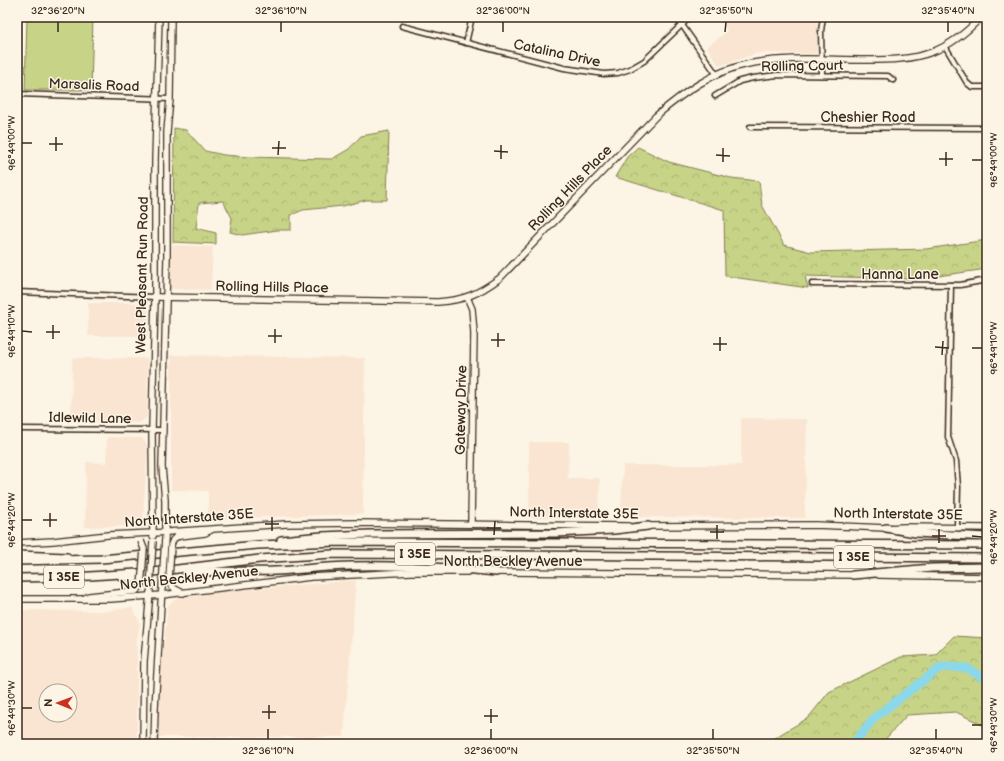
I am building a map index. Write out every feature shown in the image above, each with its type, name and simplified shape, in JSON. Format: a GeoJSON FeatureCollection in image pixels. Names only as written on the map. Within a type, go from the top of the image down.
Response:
{"type":"FeatureCollection","features":[{"type":"Feature","properties":{"kind":"highway"},"geometry":{"type":"LineString","coordinates":[[258,545],[285,540],[370,534],[556,533],[614,530],[648,526]]}},
{"type":"Feature","properties":{"kind":"highway"},"geometry":{"type":"LineString","coordinates":[[886,528],[908,533],[987,537]]}},
{"type":"Feature","properties":{"kind":"highway","name":"I 35E"},"geometry":{"type":"LineString","coordinates":[[17,561],[89,560],[258,545],[389,541],[682,545],[987,545]]}},
{"type":"Feature","properties":{"kind":"highway","name":"I 35E"},"geometry":{"type":"LineString","coordinates":[[17,578],[74,577],[161,571],[260,559],[332,554],[987,558]]}},
{"type":"Feature","properties":{"kind":"highway"},"geometry":{"type":"LineString","coordinates":[[17,555],[50,555],[89,560]]}},
{"type":"Feature","properties":{"kind":"highway"},"geometry":{"type":"LineString","coordinates":[[111,574],[131,578],[199,572],[273,571],[349,566],[496,572]]}},
{"type":"Feature","properties":{"kind":"highway"},"geometry":{"type":"LineString","coordinates":[[853,575],[925,569],[987,567]]}},
{"type":"Feature","properties":{"kind":"main road","name":"West Pleasant Run Road"},"geometry":{"type":"LineString","coordinates":[[143,744],[144,661],[153,541],[152,430],[155,297],[154,160],[157,98],[158,17]]}},
{"type":"Feature","properties":{"kind":"main road","name":"West Pleasant Run Road"},"geometry":{"type":"LineString","coordinates":[[154,744],[154,718],[165,536],[162,430],[168,206],[167,132],[170,99],[171,17]]}},
{"type":"Feature","properties":{"kind":"main road","name":"Rolling Hills Place"},"geometry":{"type":"LineString","coordinates":[[155,297],[438,302],[467,298],[500,278],[605,168],[666,108],[691,89],[729,69],[755,63],[792,60],[904,59],[922,55],[945,46],[970,29],[981,17]]}},
{"type":"Feature","properties":{"kind":"main road","name":"Gateway Drive"},"geometry":{"type":"LineString","coordinates":[[467,298],[472,309],[474,333],[471,524]]}},
{"type":"Feature","properties":{"kind":"main road","name":"North Interstate 35E"},"geometry":{"type":"LineString","coordinates":[[17,543],[153,533],[165,536],[215,528],[286,524],[648,526],[816,525],[886,528],[987,528]]}},
{"type":"Feature","properties":{"kind":"main road"},"geometry":{"type":"LineString","coordinates":[[183,593],[175,589],[170,584],[169,580],[171,545],[173,540],[176,537],[205,533],[215,528]]}},
{"type":"Feature","properties":{"kind":"main road"},"geometry":{"type":"LineString","coordinates":[[81,600],[90,596],[136,591],[141,586],[144,549],[141,541],[130,536],[116,535]]}},
{"type":"Feature","properties":{"kind":"main road","name":"North Beckley Avenue"},"geometry":{"type":"LineString","coordinates":[[17,599],[81,600],[150,596],[311,577],[411,572],[987,577]]}},
{"type":"Feature","properties":{"kind":"main road"},"geometry":{"type":"LineString","coordinates":[[144,718],[154,718]]}},
{"type":"Feature","properties":{"kind":"street"},"geometry":{"type":"LineString","coordinates":[[466,43],[472,17]]}},
{"type":"Feature","properties":{"kind":"street"},"geometry":{"type":"LineString","coordinates":[[678,17],[717,75]]}},
{"type":"Feature","properties":{"kind":"street","name":"Catalina Drive"},"geometry":{"type":"LineString","coordinates":[[402,26],[564,68],[592,73],[618,73],[630,69],[644,61],[690,17]]}},
{"type":"Feature","properties":{"kind":"street"},"geometry":{"type":"LineString","coordinates":[[822,75],[821,31],[823,17]]}},
{"type":"Feature","properties":{"kind":"street"},"geometry":{"type":"LineString","coordinates":[[945,46],[967,83],[972,86],[987,87]]}},
{"type":"Feature","properties":{"kind":"street","name":"Rolling Court"},"geometry":{"type":"LineString","coordinates":[[715,96],[740,81],[777,75],[888,76],[893,80]]}},
{"type":"Feature","properties":{"kind":"street","name":"Marsalis Road"},"geometry":{"type":"LineString","coordinates":[[17,94],[170,99]]}},
{"type":"Feature","properties":{"kind":"street","name":"Cheshier Road"},"geometry":{"type":"LineString","coordinates":[[750,127],[987,128]]}},
{"type":"Feature","properties":{"kind":"street","name":"Hanna Lane"},"geometry":{"type":"LineString","coordinates":[[812,284],[960,285],[987,280]]}},
{"type":"Feature","properties":{"kind":"street"},"geometry":{"type":"LineString","coordinates":[[952,285],[948,437],[956,461],[958,487],[957,527]]}},
{"type":"Feature","properties":{"kind":"street"},"geometry":{"type":"LineString","coordinates":[[17,292],[155,297]]}},
{"type":"Feature","properties":{"kind":"street","name":"Idlewild Lane"},"geometry":{"type":"LineString","coordinates":[[17,428],[162,430]]}},
{"type":"Feature","properties":{"kind":"shaded area"},"geometry":{"type":"Polygon","coordinates":[[[718,17],[818,17],[817,54],[758,53],[719,66],[707,47],[727,31],[718,17]]]}},
{"type":"Feature","properties":{"kind":"shaded area"},"geometry":{"type":"Polygon","coordinates":[[[172,245],[213,247],[211,290],[170,289],[172,245]]]}},
{"type":"Feature","properties":{"kind":"shaded area"},"geometry":{"type":"Polygon","coordinates":[[[88,303],[142,303],[148,310],[148,336],[88,336],[88,303]]]}},
{"type":"Feature","properties":{"kind":"shaded area"},"geometry":{"type":"Polygon","coordinates":[[[171,355],[365,358],[363,514],[208,519],[208,491],[171,490],[171,355]]]}},
{"type":"Feature","properties":{"kind":"shaded area"},"geometry":{"type":"Polygon","coordinates":[[[72,358],[148,358],[147,417],[140,423],[71,421],[72,358]]]}},
{"type":"Feature","properties":{"kind":"shaded area"},"geometry":{"type":"Polygon","coordinates":[[[741,418],[807,419],[805,518],[626,517],[626,509],[621,509],[623,465],[741,465],[741,418]]]}},
{"type":"Feature","properties":{"kind":"shaded area"},"geometry":{"type":"Polygon","coordinates":[[[107,437],[142,438],[148,445],[143,519],[135,526],[85,527],[86,462],[106,463],[107,437]]]}},
{"type":"Feature","properties":{"kind":"shaded area"},"geometry":{"type":"Polygon","coordinates":[[[529,442],[569,442],[568,478],[600,478],[599,517],[529,518],[529,442]]]}},
{"type":"Feature","properties":{"kind":"shaded area"},"geometry":{"type":"Polygon","coordinates":[[[356,580],[344,737],[159,737],[159,685],[168,605],[176,599],[219,592],[356,580]]]}},
{"type":"Feature","properties":{"kind":"shaded area"},"geometry":{"type":"Polygon","coordinates":[[[132,607],[140,623],[137,640],[137,744],[17,744],[17,610],[106,611],[132,607]]]}},
{"type":"Feature","properties":{"kind":"green space"},"geometry":{"type":"Polygon","coordinates":[[[27,17],[93,17],[91,90],[25,90],[27,17]]]}},
{"type":"Feature","properties":{"kind":"green space"},"geometry":{"type":"Polygon","coordinates":[[[174,128],[186,130],[205,151],[224,155],[332,159],[349,149],[361,136],[389,131],[387,200],[366,200],[343,206],[303,210],[291,215],[291,230],[278,230],[242,235],[230,232],[232,218],[223,201],[199,203],[196,228],[216,233],[216,244],[173,242],[174,128]]]}},
{"type":"Feature","properties":{"kind":"green space"},"geometry":{"type":"Polygon","coordinates":[[[638,147],[669,162],[731,178],[759,181],[762,205],[784,245],[811,252],[926,249],[987,240],[987,269],[917,279],[805,276],[808,288],[725,276],[724,210],[615,177],[627,157],[638,147]]]}},
{"type":"Feature","properties":{"kind":"green space"},"geometry":{"type":"Polygon","coordinates":[[[954,636],[987,638],[987,727],[956,712],[907,715],[881,744],[764,744],[808,718],[829,692],[901,657],[935,655],[954,636]]]}},
{"type":"Feature","properties":{"kind":"waterway"},"geometry":{"type":"LineString","coordinates":[[853,744],[874,718],[941,667],[967,668],[987,680]]}}]}
